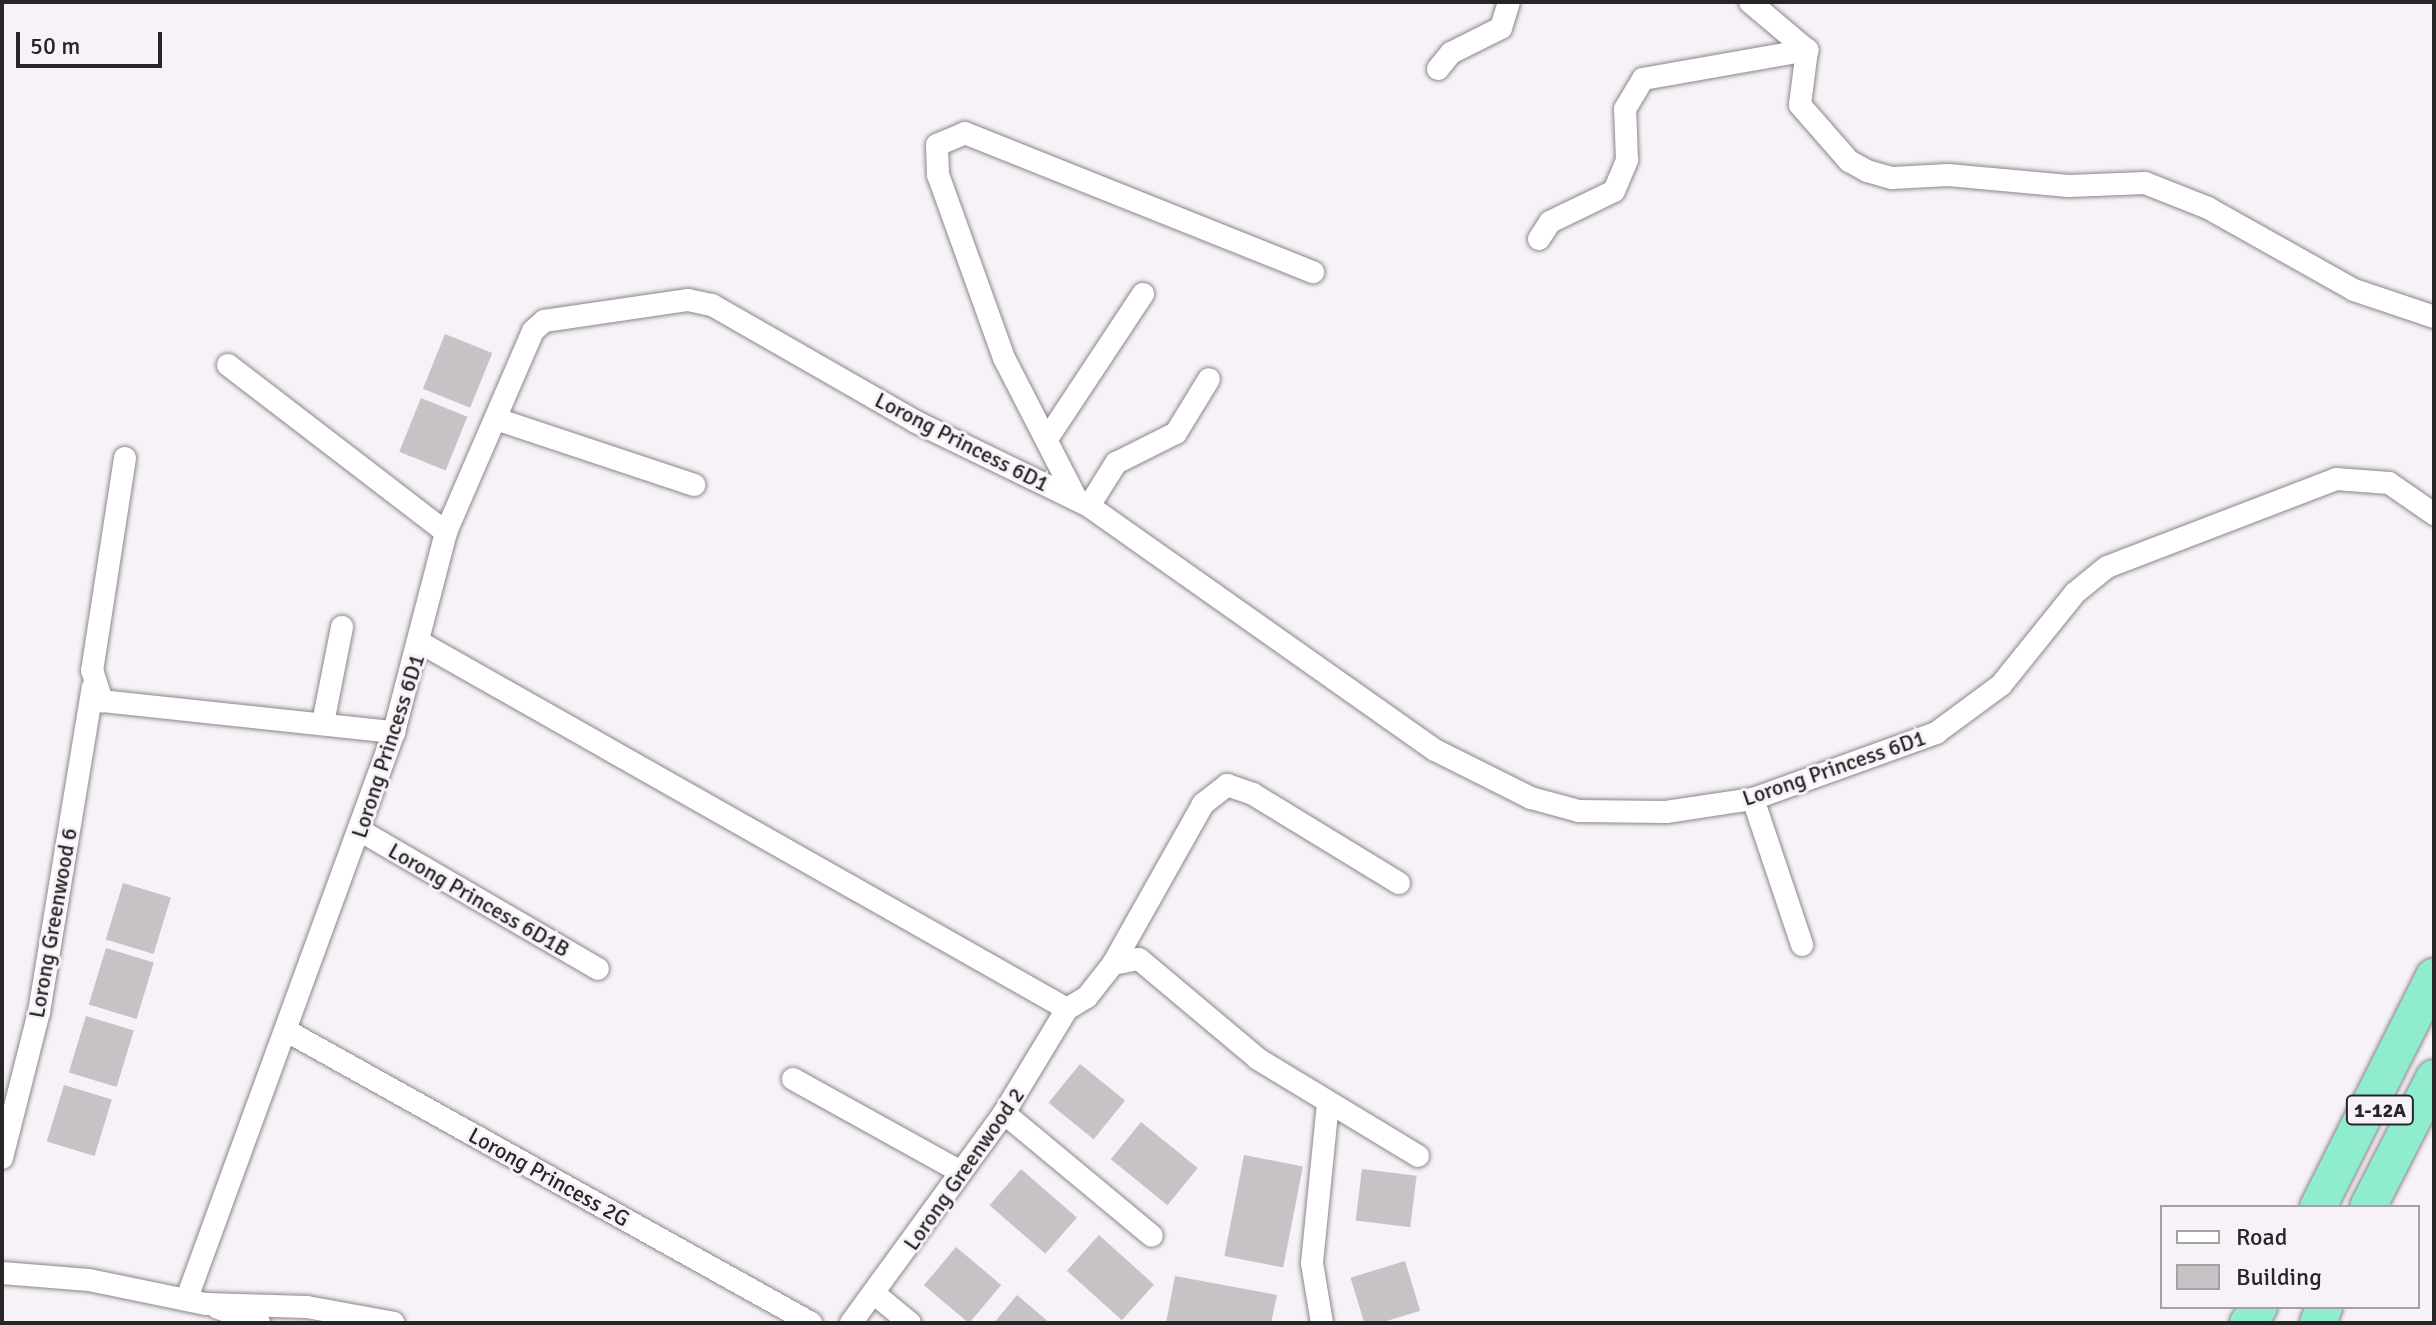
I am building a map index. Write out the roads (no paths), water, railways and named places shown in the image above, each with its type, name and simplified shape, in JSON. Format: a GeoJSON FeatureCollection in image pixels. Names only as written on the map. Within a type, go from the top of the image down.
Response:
{"type":"FeatureCollection","features":[{"type":"Feature","properties":{"kind":"highway"},"geometry":{"type":"LineString","coordinates":[[2322,1205],[2434,976]]}},
{"type":"Feature","properties":{"kind":"highway","name":"1-12A"},"geometry":{"type":"LineString","coordinates":[[2322,1205],[2434,1010]]}},
{"type":"Feature","properties":{"kind":"highway"},"geometry":{"type":"LineString","coordinates":[[2369,1205],[2434,1078]]}},
{"type":"Feature","properties":{"kind":"street"},"geometry":{"type":"LineString","coordinates":[[1438,69],[1451,53],[1501,28],[1509,2]]}},
{"type":"Feature","properties":{"kind":"street"},"geometry":{"type":"LineString","coordinates":[[1750,2],[1807,50]]}},
{"type":"Feature","properties":{"kind":"street"},"geometry":{"type":"LineString","coordinates":[[1539,239],[1550,222],[1614,191],[1627,160],[1629,94],[1643,79],[1807,50]]}},
{"type":"Feature","properties":{"kind":"street"},"geometry":{"type":"LineString","coordinates":[[1807,50],[1800,105],[1849,161],[1867,171],[1892,178],[1948,175],[2069,186],[2145,183],[2208,208],[2354,290],[2434,317]]}},
{"type":"Feature","properties":{"kind":"street"},"geometry":{"type":"LineString","coordinates":[[1209,379],[1176,433],[1116,463],[1083,503],[1004,358],[938,175],[937,145],[949,135],[965,133],[1313,272]]}},
{"type":"Feature","properties":{"kind":"street"},"geometry":{"type":"LineString","coordinates":[[1047,439],[1143,294]]}},
{"type":"Feature","properties":{"kind":"street","name":"Lorong Princess 6D1"},"geometry":{"type":"LineString","coordinates":[[196,1301],[287,1031],[394,732],[421,643],[446,532],[533,331],[544,321],[688,300],[712,305],[916,422],[1083,503],[1386,719],[1531,798],[1621,814],[1753,799],[1962,719],[2001,685],[2075,593],[2107,567],[2336,479],[2389,483],[2434,514]]}},
{"type":"Feature","properties":{"kind":"street"},"geometry":{"type":"LineString","coordinates":[[228,365],[446,532]]}},
{"type":"Feature","properties":{"kind":"street"},"geometry":{"type":"LineString","coordinates":[[496,419],[694,485]]}},
{"type":"Feature","properties":{"kind":"street","name":"Lorong Greenwood 6"},"geometry":{"type":"LineString","coordinates":[[2,1158],[39,1012],[93,687],[125,458]]}},
{"type":"Feature","properties":{"kind":"street"},"geometry":{"type":"LineString","coordinates":[[323,723],[342,627]]}},
{"type":"Feature","properties":{"kind":"street"},"geometry":{"type":"LineString","coordinates":[[421,643],[1067,1009]]}},
{"type":"Feature","properties":{"kind":"street"},"geometry":{"type":"LineString","coordinates":[[93,687],[102,701],[117,707],[323,723],[394,732]]}},
{"type":"Feature","properties":{"kind":"street","name":"Lorong Greenwood 2"},"geometry":{"type":"LineString","coordinates":[[851,1323],[876,1295],[1004,1113],[1067,1009],[1087,997],[1113,964],[1203,804],[1227,785],[1253,794],[1399,883]]}},
{"type":"Feature","properties":{"kind":"street"},"geometry":{"type":"LineString","coordinates":[[1753,799],[1802,945]]}},
{"type":"Feature","properties":{"kind":"street","name":"Lorong Princess 6D1B"},"geometry":{"type":"LineString","coordinates":[[361,831],[598,969]]}},
{"type":"Feature","properties":{"kind":"street"},"geometry":{"type":"LineString","coordinates":[[1113,964],[1139,959],[1157,970],[1258,1059],[1418,1156]]}},
{"type":"Feature","properties":{"kind":"street","name":"Lorong Princess 2G"},"geometry":{"type":"LineString","coordinates":[[287,1031],[811,1323]]}},
{"type":"Feature","properties":{"kind":"street"},"geometry":{"type":"LineString","coordinates":[[793,1079],[961,1172]]}},
{"type":"Feature","properties":{"kind":"street"},"geometry":{"type":"LineString","coordinates":[[1322,1323],[1312,1263],[1328,1104]]}},
{"type":"Feature","properties":{"kind":"street"},"geometry":{"type":"LineString","coordinates":[[1004,1113],[1152,1236]]}},
{"type":"Feature","properties":{"kind":"street"},"geometry":{"type":"LineString","coordinates":[[2,1273],[196,1301],[252,1302],[386,1322]]}},
{"type":"Feature","properties":{"kind":"street"},"geometry":{"type":"LineString","coordinates":[[876,1295],[910,1323]]}},
{"type":"Feature","properties":{"kind":"street"},"geometry":{"type":"LineString","coordinates":[[196,1301],[259,1323]]}}]}
